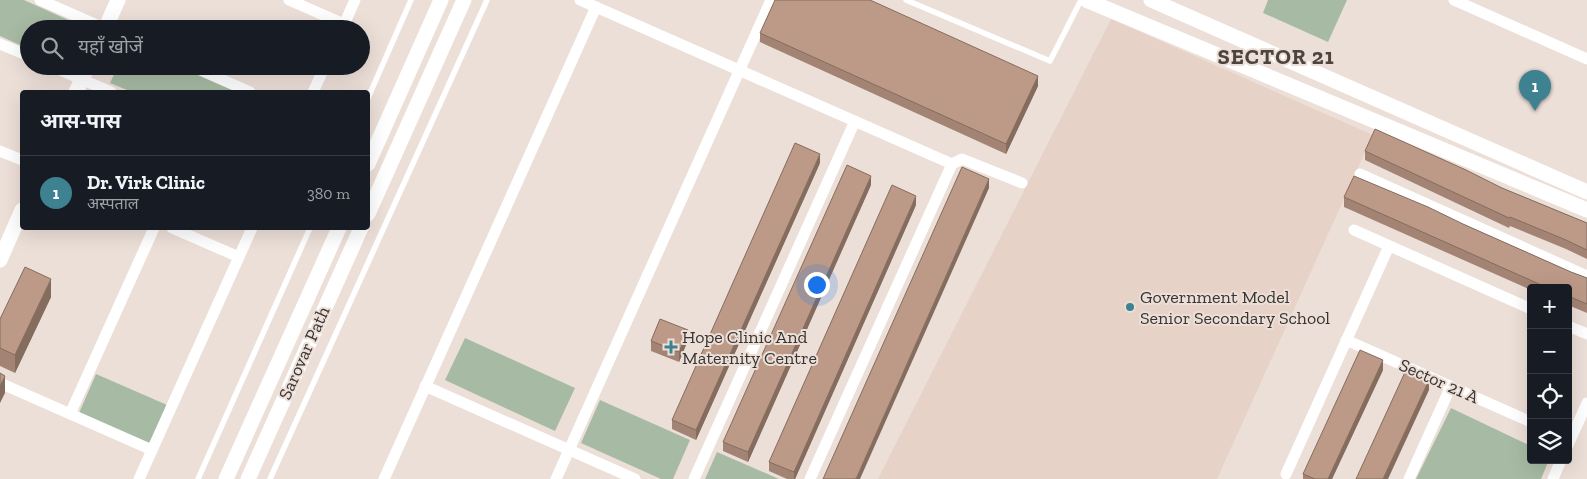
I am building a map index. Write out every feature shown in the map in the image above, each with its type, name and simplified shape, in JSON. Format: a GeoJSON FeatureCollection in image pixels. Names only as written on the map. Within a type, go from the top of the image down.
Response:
{"type":"FeatureCollection","features":[{"type":"Feature","properties":{"kind":"street"},"geometry":{"type":"LineString","coordinates":[[40,0],[85,20]]}},
{"type":"Feature","properties":{"kind":"street"},"geometry":{"type":"LineString","coordinates":[[109,20],[118,0]]}},
{"type":"Feature","properties":{"kind":"street"},"geometry":{"type":"LineString","coordinates":[[288,0],[329,20]]}},
{"type":"Feature","properties":{"kind":"street"},"geometry":{"type":"LineString","coordinates":[[346,20],[355,0]]}},
{"type":"Feature","properties":{"kind":"street"},"geometry":{"type":"LineString","coordinates":[[370,160],[441,0]]}},
{"type":"Feature","properties":{"kind":"street"},"geometry":{"type":"LineString","coordinates":[[370,210],[464,0]]}},
{"type":"Feature","properties":{"kind":"street"},"geometry":{"type":"LineString","coordinates":[[580,0],[952,164]]}},
{"type":"Feature","properties":{"kind":"street"},"geometry":{"type":"LineString","coordinates":[[556,479],[771,0]]}},
{"type":"Feature","properties":{"kind":"street"},"geometry":{"type":"LineString","coordinates":[[1086,0],[1587,210]]}},
{"type":"Feature","properties":{"kind":"street"},"geometry":{"type":"LineString","coordinates":[[1151,0],[1587,192]]}},
{"type":"Feature","properties":{"kind":"street"},"geometry":{"type":"LineString","coordinates":[[1454,0],[1587,58]]}},
{"type":"Feature","properties":{"kind":"street"},"geometry":{"type":"LineString","coordinates":[[384,479],[596,7]]}},
{"type":"Feature","properties":{"kind":"street"},"geometry":{"type":"LineString","coordinates":[[0,44],[20,52]]}},
{"type":"Feature","properties":{"kind":"street"},"geometry":{"type":"LineString","coordinates":[[211,75],[245,90]]}},
{"type":"Feature","properties":{"kind":"street"},"geometry":{"type":"LineString","coordinates":[[314,90],[321,75]]}},
{"type":"Feature","properties":{"kind":"street"},"geometry":{"type":"LineString","coordinates":[[82,79],[107,90]]}},
{"type":"Feature","properties":{"kind":"street"},"geometry":{"type":"LineString","coordinates":[[694,479],[854,121]]}},
{"type":"Feature","properties":{"kind":"street"},"geometry":{"type":"LineString","coordinates":[[0,151],[20,159]]}},
{"type":"Feature","properties":{"kind":"street"},"geometry":{"type":"LineString","coordinates":[[810,479],[952,164],[962,159],[1022,183]]}},
{"type":"Feature","properties":{"kind":"street"},"geometry":{"type":"LineString","coordinates":[[1360,174],[1587,276]]}},
{"type":"Feature","properties":{"kind":"street"},"geometry":{"type":"LineString","coordinates":[[0,260],[20,215]]}},
{"type":"Feature","properties":{"kind":"street"},"geometry":{"type":"LineString","coordinates":[[70,414],[153,230]]}},
{"type":"Feature","properties":{"kind":"street"},"geometry":{"type":"LineString","coordinates":[[177,230],[239,257]]}},
{"type":"Feature","properties":{"kind":"street"},"geometry":{"type":"LineString","coordinates":[[139,479],[251,230]]}},
{"type":"Feature","properties":{"kind":"street","name":"Sarovar Path"},"geometry":{"type":"LineString","coordinates":[[226,479],[338,230]]}},
{"type":"Feature","properties":{"kind":"street","name":"Sarovar Path"},"geometry":{"type":"LineString","coordinates":[[248,479],[360,230]]}},
{"type":"Feature","properties":{"kind":"street"},"geometry":{"type":"LineString","coordinates":[[1354,230],[1527,307]]}},
{"type":"Feature","properties":{"kind":"street"},"geometry":{"type":"LineString","coordinates":[[1286,474],[1389,246]]}},
{"type":"Feature","properties":{"kind":"street"},"geometry":{"type":"LineString","coordinates":[[1572,328],[1587,334]]}},
{"type":"Feature","properties":{"kind":"street","name":"Sector 21 A"},"geometry":{"type":"LineString","coordinates":[[1346,340],[1527,420]]}},
{"type":"Feature","properties":{"kind":"street"},"geometry":{"type":"LineString","coordinates":[[0,382],[152,450]]}},
{"type":"Feature","properties":{"kind":"street"},"geometry":{"type":"LineString","coordinates":[[425,386],[635,479]]}},
{"type":"Feature","properties":{"kind":"street"},"geometry":{"type":"LineString","coordinates":[[1409,479],[1451,386]]}},
{"type":"Feature","properties":{"kind":"street"},"geometry":{"type":"LineString","coordinates":[[1572,435],[1587,403]]}},
{"type":"Feature","properties":{"kind":"street"},"geometry":{"type":"LineString","coordinates":[[1553,479],[1559,464]]}},
{"type":"Feature","properties":{"kind":"lane"},"geometry":{"type":"LineString","coordinates":[[370,93],[411,0]]}},
{"type":"Feature","properties":{"kind":"lane"},"geometry":{"type":"LineString","coordinates":[[270,479],[487,0]]}},
{"type":"Feature","properties":{"kind":"lane"},"geometry":{"type":"LineString","coordinates":[[906,0],[1050,61],[1081,0]]}},
{"type":"Feature","properties":{"kind":"lane"},"geometry":{"type":"LineString","coordinates":[[198,479],[309,230]]}},
{"type":"Feature","properties":{"kind":"shaded area","name":"Government Model Senior Secondary School"},"geometry":{"type":"Polygon","coordinates":[[[1111,19],[1373,135],[1217,479],[878,479],[1111,19]]]}},
{"type":"Feature","properties":{"kind":"green space"},"geometry":{"type":"Polygon","coordinates":[[[0,0],[24,0],[68,20],[20,20],[20,45],[0,36],[0,0]]]}},
{"type":"Feature","properties":{"kind":"green space"},"geometry":{"type":"Polygon","coordinates":[[[1268,0],[1347,0],[1328,42],[1263,13],[1268,0]]]}},
{"type":"Feature","properties":{"kind":"green space"},"geometry":{"type":"Polygon","coordinates":[[[114,75],[200,75],[234,90],[127,90],[110,83],[114,75]]]}},
{"type":"Feature","properties":{"kind":"green space"},"geometry":{"type":"Polygon","coordinates":[[[465,338],[575,388],[555,431],[445,380],[465,338]]]}},
{"type":"Feature","properties":{"kind":"green space"},"geometry":{"type":"Polygon","coordinates":[[[96,374],[174,408],[157,447],[79,413],[96,374]]]}},
{"type":"Feature","properties":{"kind":"green space"},"geometry":{"type":"Polygon","coordinates":[[[600,400],[690,440],[673,479],[661,479],[581,443],[600,400]]]}},
{"type":"Feature","properties":{"kind":"green space"},"geometry":{"type":"Polygon","coordinates":[[[1451,408],[1527,444],[1527,464],[1547,464],[1541,479],[1416,479],[1451,408]]]}},
{"type":"Feature","properties":{"kind":"green space"},"geometry":{"type":"Polygon","coordinates":[[[717,452],[779,479],[705,479],[717,452]]]}},
{"type":"Feature","properties":{"kind":"building"},"geometry":{"type":"Polygon","coordinates":[[[775,0],[870,0],[1038,76],[1006,144],[760,33],[775,0]]]}},
{"type":"Feature","properties":{"kind":"building"},"geometry":{"type":"Polygon","coordinates":[[[1375,129],[1502,188],[1587,223],[1587,250],[1509,218],[1365,151],[1375,129]]]}},
{"type":"Feature","properties":{"kind":"building"},"geometry":{"type":"Polygon","coordinates":[[[795,143],[820,154],[696,430],[672,420],[795,143]]]}},
{"type":"Feature","properties":{"kind":"building"},"geometry":{"type":"Polygon","coordinates":[[[847,165],[871,176],[748,452],[723,442],[847,165]]]}},
{"type":"Feature","properties":{"kind":"building"},"geometry":{"type":"Polygon","coordinates":[[[962,167],[989,179],[856,479],[823,479],[962,167]]]}},
{"type":"Feature","properties":{"kind":"building"},"geometry":{"type":"Polygon","coordinates":[[[1354,176],[1428,207],[1587,278],[1587,304],[1572,298],[1572,284],[1539,284],[1344,197],[1354,176]]]}},
{"type":"Feature","properties":{"kind":"building"},"geometry":{"type":"Polygon","coordinates":[[[892,185],[916,196],[794,472],[769,462],[892,185]]]}},
{"type":"Feature","properties":{"kind":"building"},"geometry":{"type":"Polygon","coordinates":[[[25,267],[51,279],[15,355],[0,348],[0,319],[25,267]]]}},
{"type":"Feature","properties":{"kind":"building"},"geometry":{"type":"Polygon","coordinates":[[[660,319],[688,330],[679,352],[651,341],[660,319]]]}},
{"type":"Feature","properties":{"kind":"building"},"geometry":{"type":"Polygon","coordinates":[[[1360,350],[1383,360],[1328,479],[1315,479],[1303,474],[1360,350]]]}},
{"type":"Feature","properties":{"kind":"building"},"geometry":{"type":"Polygon","coordinates":[[[1406,370],[1429,380],[1383,479],[1356,479],[1406,370]]]}},
{"type":"Feature","properties":{"kind":"building"},"geometry":{"type":"Polygon","coordinates":[[[0,373],[5,376],[0,386],[0,373]]]}},
{"type":"Feature","properties":{"kind":"place","name":"Dr. Virk Clinic"},"geometry":{"type":"Point","coordinates":[1535,111]}},
{"type":"Feature","properties":{"kind":"place","name":"Government Model Senior Secondary School"},"geometry":{"type":"Point","coordinates":[1130,307]}},
{"type":"Feature","properties":{"kind":"place","name":"Hope Clinic And Maternity Centre"},"geometry":{"type":"Point","coordinates":[671,347]}},
{"type":"Feature","properties":{"kind":"district","name":"SECTOR 21"},"geometry":{"type":"Point","coordinates":[1276,56]}}]}
